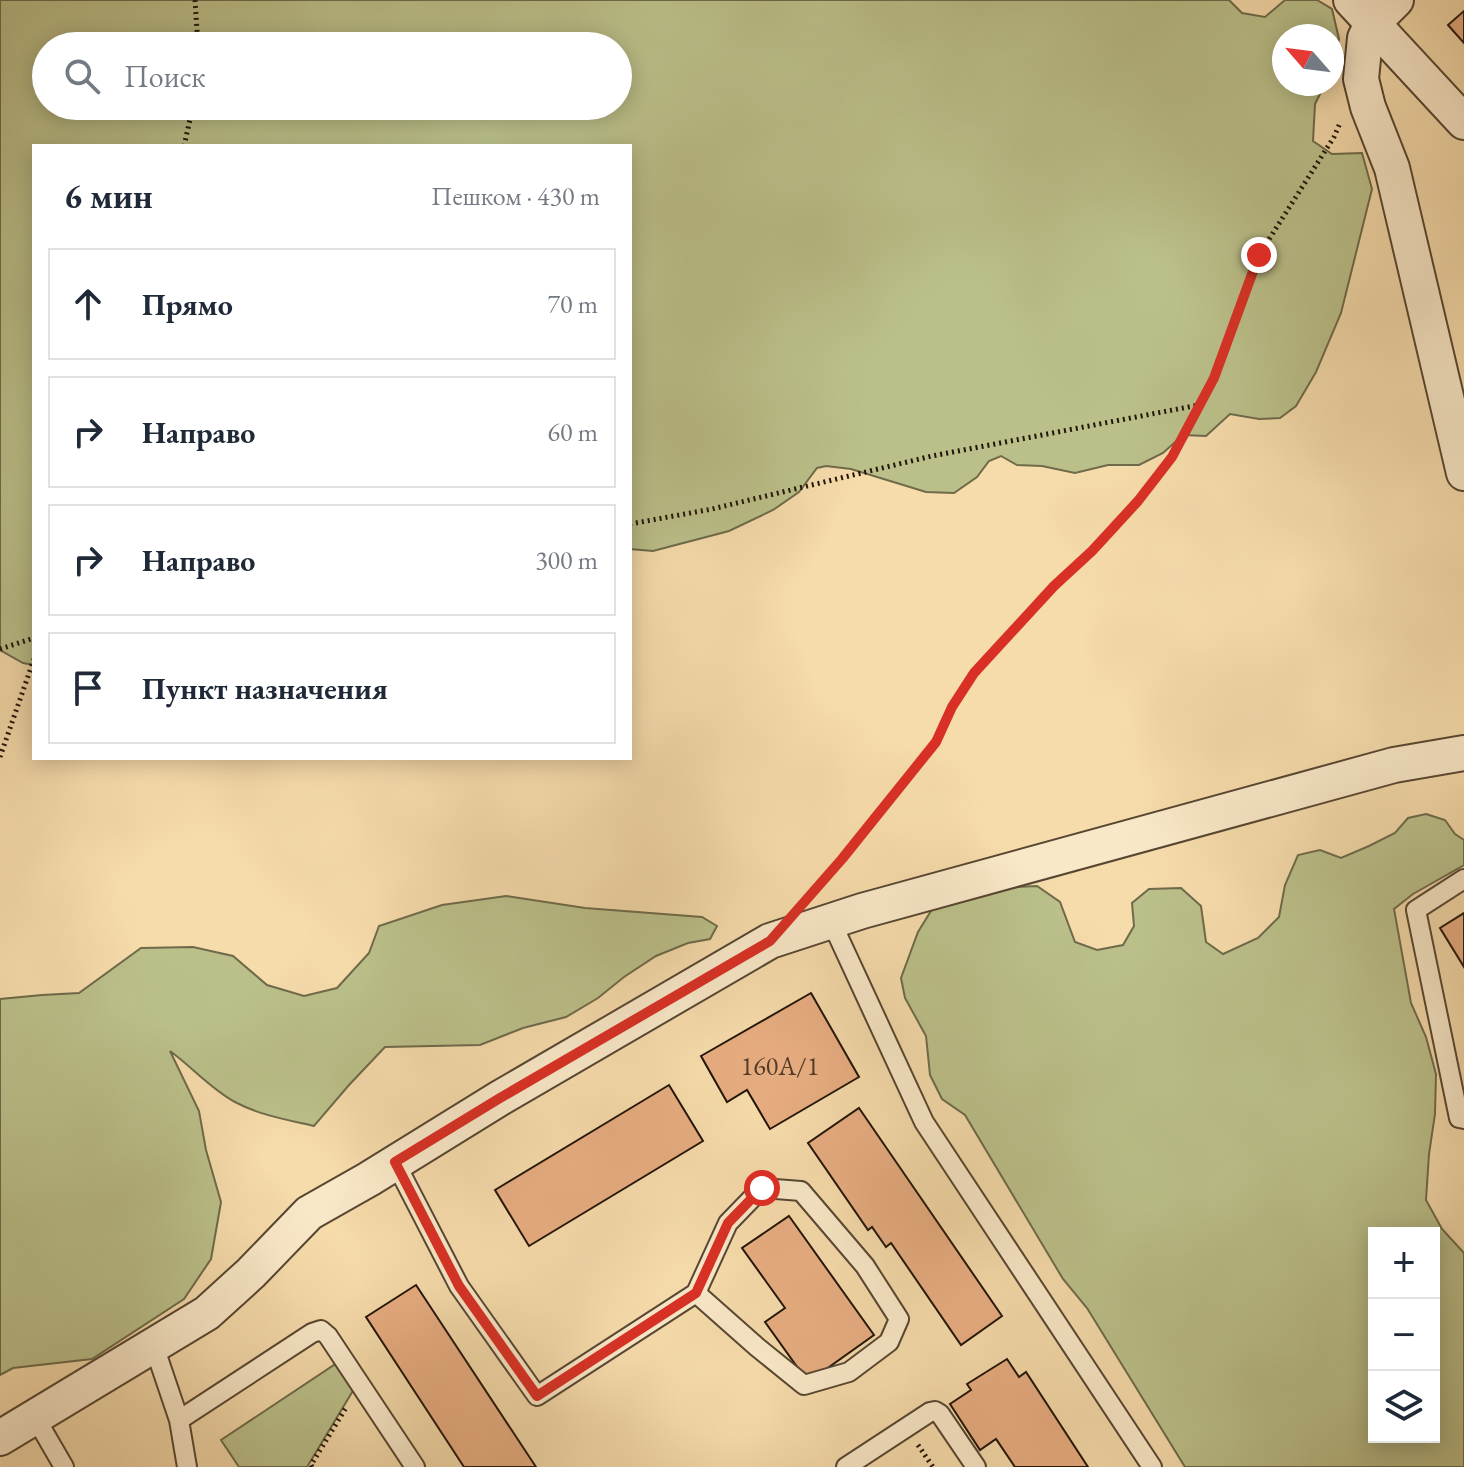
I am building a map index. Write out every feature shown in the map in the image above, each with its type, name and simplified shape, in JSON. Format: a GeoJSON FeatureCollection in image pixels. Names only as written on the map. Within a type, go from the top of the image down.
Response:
{"type":"FeatureCollection","features":[{"type":"Feature","properties":{"kind":"street"},"geometry":{"type":"LineString","coordinates":[[1362,12],[1396,0]]}},
{"type":"Feature","properties":{"kind":"street"},"geometry":{"type":"LineString","coordinates":[[1362,12],[1365,38],[1361,79],[1368,107],[1392,168],[1464,473]]}},
{"type":"Feature","properties":{"kind":"street"},"geometry":{"type":"LineString","coordinates":[[1362,12],[1464,122]]}},
{"type":"Feature","properties":{"kind":"street"},"geometry":{"type":"LineString","coordinates":[[0,1438],[207,1313],[309,1213],[770,941],[831,921],[1394,765],[1464,753]]}},
{"type":"Feature","properties":{"kind":"lane"},"geometry":{"type":"LineString","coordinates":[[1464,879],[1416,910],[1459,1118],[1464,1119]]}},
{"type":"Feature","properties":{"kind":"lane"},"geometry":{"type":"LineString","coordinates":[[831,921],[924,1122],[1152,1467]]}},
{"type":"Feature","properties":{"kind":"lane"},"geometry":{"type":"LineString","coordinates":[[395,1162],[459,1286],[537,1396],[696,1293],[728,1223],[762,1188],[801,1191],[865,1266],[899,1319],[889,1342],[849,1372],[804,1385],[696,1293]]}},
{"type":"Feature","properties":{"kind":"lane"},"geometry":{"type":"LineString","coordinates":[[179,1420],[321,1330],[415,1467]]}},
{"type":"Feature","properties":{"kind":"lane"},"geometry":{"type":"LineString","coordinates":[[154,1346],[179,1420],[187,1467]]}},
{"type":"Feature","properties":{"kind":"lane"},"geometry":{"type":"LineString","coordinates":[[846,1467],[935,1411],[976,1467]]}},
{"type":"Feature","properties":{"kind":"lane"},"geometry":{"type":"LineString","coordinates":[[35,1417],[64,1467]]}},
{"type":"Feature","properties":{"kind":"path"},"geometry":{"type":"LineString","coordinates":[[195,0],[197,32]]}},
{"type":"Feature","properties":{"kind":"path"},"geometry":{"type":"LineString","coordinates":[[801,906],[936,742],[952,707],[974,673],[1138,501],[1172,457],[1214,378],[1259,255],[1334,137],[1361,79]]}},
{"type":"Feature","properties":{"kind":"path"},"geometry":{"type":"LineString","coordinates":[[184,144],[190,120]]}},
{"type":"Feature","properties":{"kind":"path"},"geometry":{"type":"LineString","coordinates":[[632,524],[712,509],[932,456],[1200,404]]}},
{"type":"Feature","properties":{"kind":"path"},"geometry":{"type":"LineString","coordinates":[[0,649],[32,639]]}},
{"type":"Feature","properties":{"kind":"path"},"geometry":{"type":"LineString","coordinates":[[0,757],[32,665]]}},
{"type":"Feature","properties":{"kind":"path"},"geometry":{"type":"LineString","coordinates":[[312,1467],[360,1384]]}},
{"type":"Feature","properties":{"kind":"green space"},"geometry":{"type":"Polygon","coordinates":[[[0,0],[1229,0],[1242,13],[1265,17],[1285,0],[1317,0],[1332,9],[1336,24],[1272,24],[1272,96],[1319,96],[1315,104],[1313,141],[1332,154],[1362,153],[1372,189],[1341,313],[1316,372],[1296,406],[1280,418],[1259,419],[1230,414],[1206,436],[1183,435],[1163,453],[1139,465],[1108,465],[1075,473],[1042,466],[1017,465],[1001,456],[989,461],[977,477],[954,493],[926,492],[851,469],[817,468],[799,492],[773,510],[729,531],[653,551],[632,549],[632,144],[32,144],[32,665],[0,650],[0,0]]]}},
{"type":"Feature","properties":{"kind":"green space"},"geometry":{"type":"Polygon","coordinates":[[[1426,814],[1445,820],[1464,840],[1464,865],[1413,894],[1394,909],[1411,1003],[1426,1037],[1436,1074],[1426,1200],[1442,1229],[1464,1253],[1464,1467],[1185,1467],[1087,1308],[1063,1279],[965,1115],[942,1099],[930,1075],[926,1036],[905,998],[901,978],[918,932],[934,906],[997,888],[1037,886],[1060,902],[1075,942],[1097,950],[1123,945],[1134,926],[1132,903],[1149,889],[1181,888],[1201,906],[1206,942],[1223,954],[1258,938],[1279,917],[1285,885],[1298,855],[1320,850],[1341,858],[1395,833],[1408,818],[1426,814]]]}},
{"type":"Feature","properties":{"kind":"green space"},"geometry":{"type":"Polygon","coordinates":[[[506,896],[585,908],[702,917],[717,926],[710,939],[688,943],[656,956],[566,1017],[523,1028],[480,1045],[385,1047],[314,1126],[244,1107],[218,1091],[170,1051],[199,1111],[221,1202],[211,1259],[184,1299],[92,1359],[13,1368],[0,1375],[0,999],[79,993],[141,948],[193,947],[233,956],[267,985],[304,996],[337,988],[369,953],[379,926],[442,905],[506,896]]]}},
{"type":"Feature","properties":{"kind":"green space"},"geometry":{"type":"Polygon","coordinates":[[[337,1363],[354,1389],[307,1467],[239,1467],[221,1440],[337,1363]]]}},
{"type":"Feature","properties":{"kind":"building"},"geometry":{"type":"Polygon","coordinates":[[[1464,11],[1464,43],[1448,25],[1464,11]]]}},
{"type":"Feature","properties":{"kind":"building"},"geometry":{"type":"Polygon","coordinates":[[[1464,913],[1464,967],[1440,928],[1464,913]]]}},
{"type":"Feature","properties":{"kind":"building"},"geometry":{"type":"Polygon","coordinates":[[[811,993],[859,1077],[770,1129],[747,1090],[727,1102],[701,1056],[811,993]]]}},
{"type":"Feature","properties":{"kind":"building"},"geometry":{"type":"Polygon","coordinates":[[[669,1085],[703,1141],[529,1246],[495,1190],[669,1085]]]}},
{"type":"Feature","properties":{"kind":"building"},"geometry":{"type":"Polygon","coordinates":[[[859,1108],[1002,1316],[961,1345],[891,1243],[886,1247],[872,1227],[868,1230],[808,1143],[859,1108]]]}},
{"type":"Feature","properties":{"kind":"building"},"geometry":{"type":"Polygon","coordinates":[[[789,1216],[874,1335],[808,1382],[765,1322],[785,1308],[742,1248],[789,1216]]]}},
{"type":"Feature","properties":{"kind":"building"},"geometry":{"type":"Polygon","coordinates":[[[416,1285],[536,1467],[464,1467],[366,1317],[416,1285]]]}},
{"type":"Feature","properties":{"kind":"building"},"geometry":{"type":"Polygon","coordinates":[[[1007,1359],[1019,1377],[1026,1372],[1088,1467],[1015,1467],[996,1439],[980,1450],[950,1404],[971,1390],[967,1384],[1007,1359]]]}},
{"type":"Feature","properties":{"kind":"route"},"geometry":{"type":"LineString","coordinates":[[762,1188],[728,1223],[696,1293],[537,1396],[459,1286],[395,1162],[770,941],[842,859],[936,742],[952,707],[974,673],[1138,501],[1172,457],[1214,378],[1259,255]]}}]}
